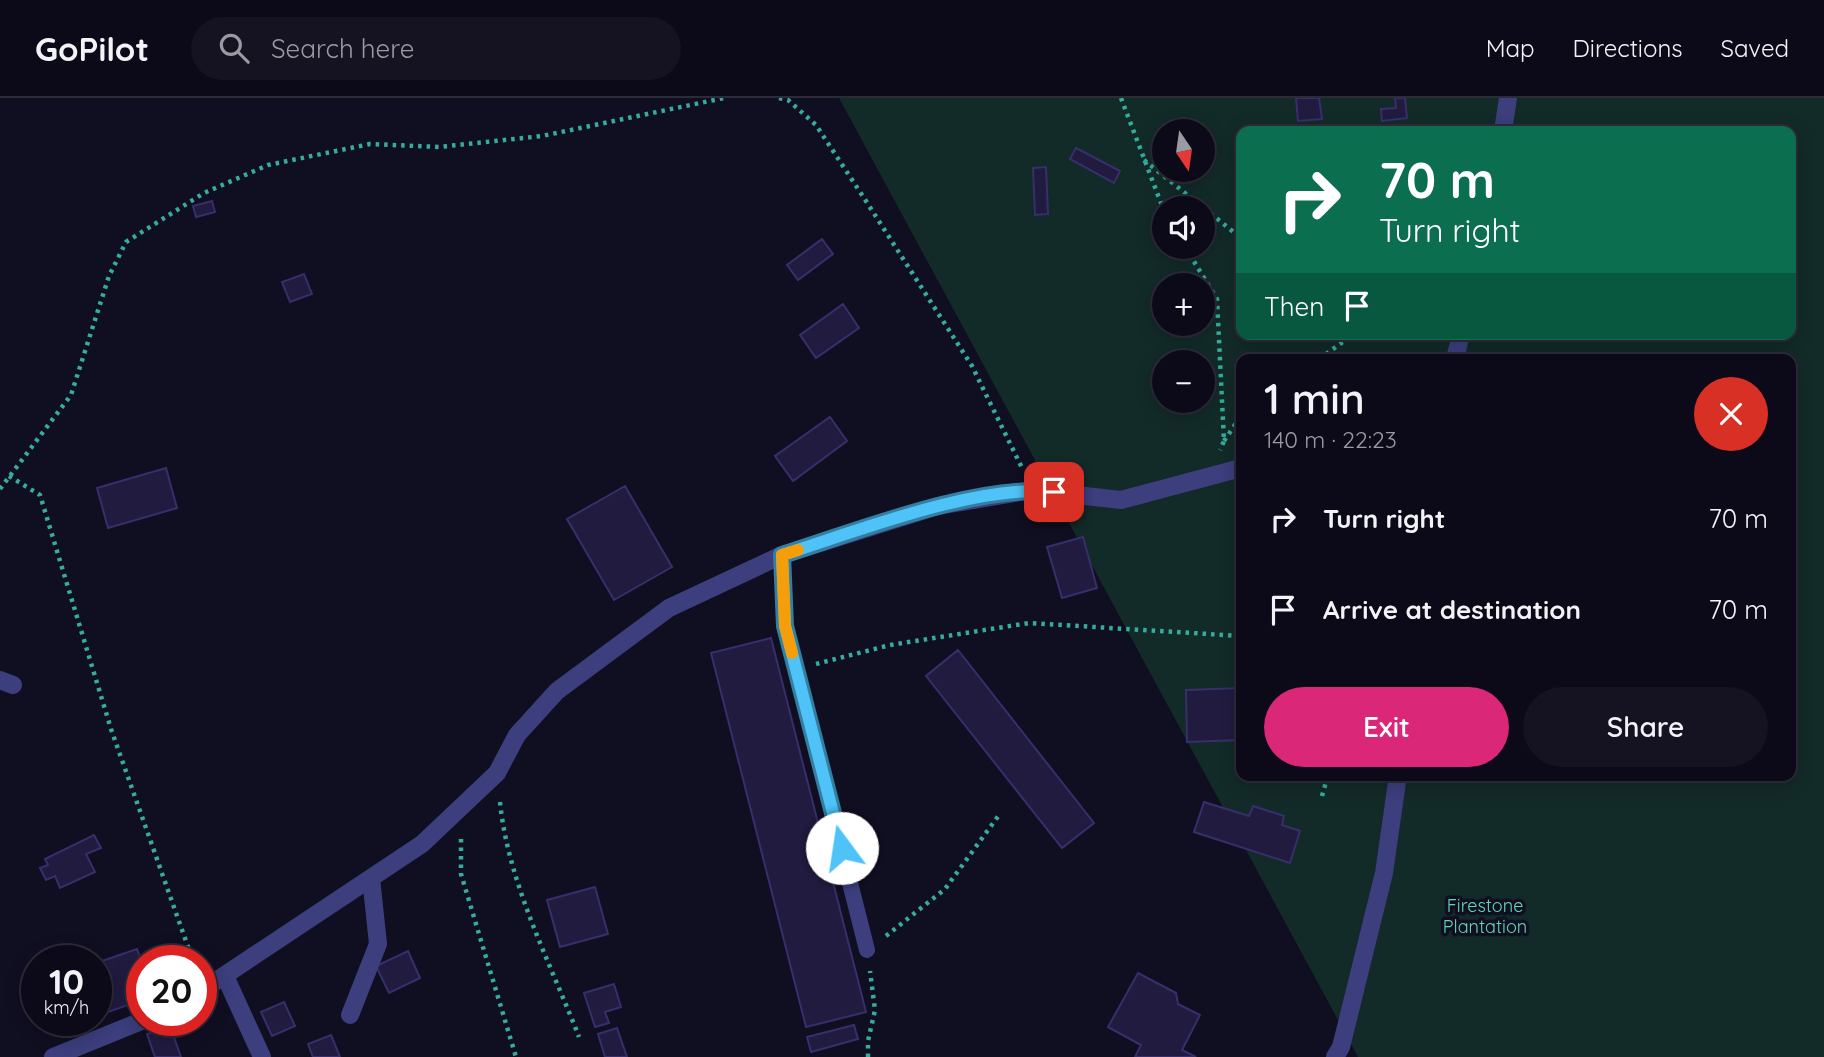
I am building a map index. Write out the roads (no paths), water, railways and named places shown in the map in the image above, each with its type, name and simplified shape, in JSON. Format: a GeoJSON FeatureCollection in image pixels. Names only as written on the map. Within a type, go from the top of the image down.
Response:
{"type":"FeatureCollection","features":[{"type":"Feature","properties":{"kind":"street"},"geometry":{"type":"LineString","coordinates":[[1504,126],[1508,98]]}},
{"type":"Feature","properties":{"kind":"street"},"geometry":{"type":"LineString","coordinates":[[217,981],[422,844],[497,773],[517,735],[557,691],[669,608],[782,555],[938,506],[1032,490],[1121,500],[1236,470]]}},
{"type":"Feature","properties":{"kind":"street"},"geometry":{"type":"LineString","coordinates":[[1341,1054],[1384,873],[1397,781]]}},
{"type":"Feature","properties":{"kind":"street"},"geometry":{"type":"LineString","coordinates":[[350,1015],[378,944],[371,878]]}},
{"type":"Feature","properties":{"kind":"street"},"geometry":{"type":"LineString","coordinates":[[225,976],[262,1057]]}},
{"type":"Feature","properties":{"kind":"street"},"geometry":{"type":"LineString","coordinates":[[53,1057],[126,1027]]}},
{"type":"Feature","properties":{"kind":"lane"},"geometry":{"type":"LineString","coordinates":[[782,555],[785,626],[867,950]]}},
{"type":"Feature","properties":{"kind":"park label","name":"Firestone Plantation"},"geometry":{"type":"Point","coordinates":[1485,916]}}]}
